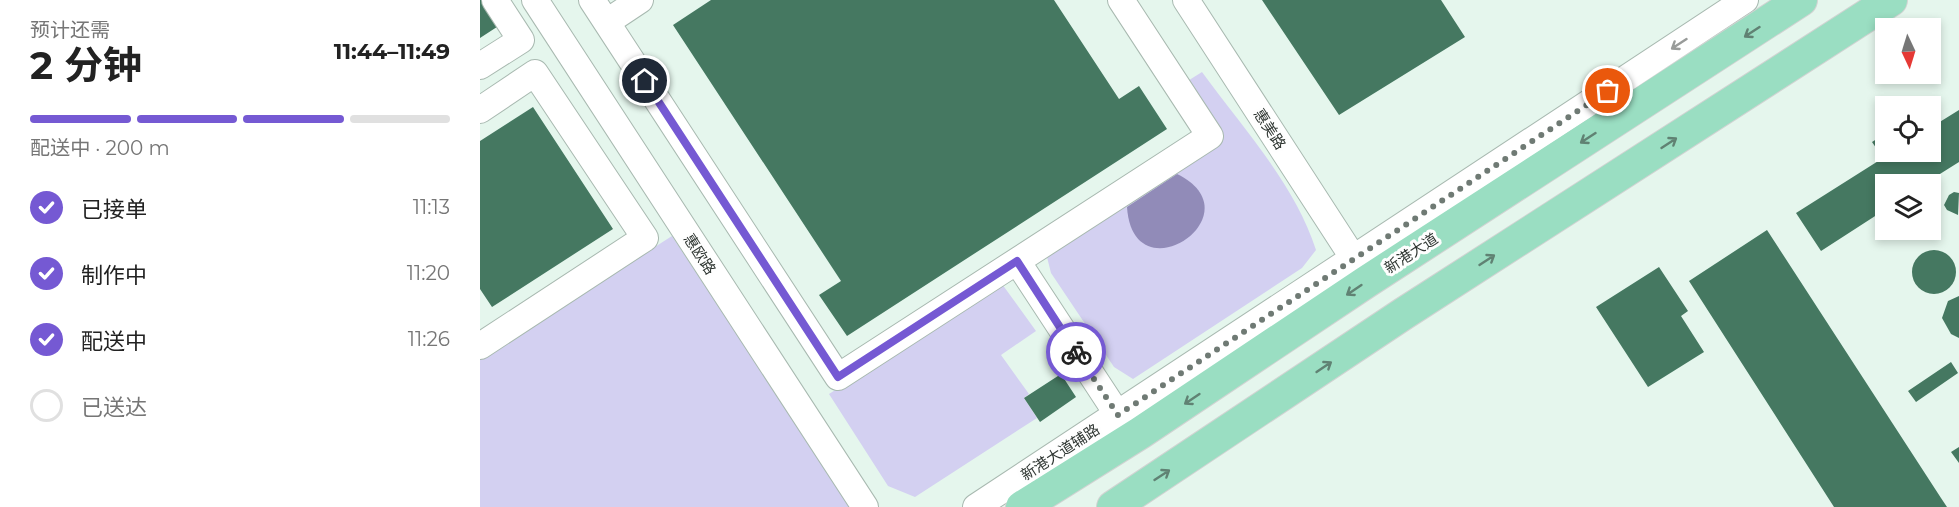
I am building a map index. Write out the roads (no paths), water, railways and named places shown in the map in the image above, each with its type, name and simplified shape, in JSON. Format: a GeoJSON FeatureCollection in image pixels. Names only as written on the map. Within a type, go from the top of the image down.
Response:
{"type":"FeatureCollection","features":[{"type":"Feature","properties":{"kind":"main road","name":"新港大道"},"geometry":{"type":"LineString","coordinates":[[1022,507],[1140,434],[1366,282],[1801,0]]}},
{"type":"Feature","properties":{"kind":"main road"},"geometry":{"type":"LineString","coordinates":[[1113,507],[1403,314],[1891,0]]}},
{"type":"Feature","properties":{"kind":"street"},"geometry":{"type":"LineString","coordinates":[[480,66],[521,40],[495,0]]}},
{"type":"Feature","properties":{"kind":"street","name":"惠欧路"},"geometry":{"type":"LineString","coordinates":[[535,0],[865,507]]}},
{"type":"Feature","properties":{"kind":"street"},"geometry":{"type":"LineString","coordinates":[[592,0],[838,377],[1210,136],[1121,0]]}},
{"type":"Feature","properties":{"kind":"street"},"geometry":{"type":"LineString","coordinates":[[607,22],[640,0]]}},
{"type":"Feature","properties":{"kind":"street","name":"惠美路"},"geometry":{"type":"LineString","coordinates":[[1186,0],[1354,259]]}},
{"type":"Feature","properties":{"kind":"street","name":"新港大道辅路"},"geometry":{"type":"LineString","coordinates":[[976,507],[1745,0]]}},
{"type":"Feature","properties":{"kind":"street"},"geometry":{"type":"LineString","coordinates":[[480,110],[535,73],[645,238],[482,341]]}},
{"type":"Feature","properties":{"kind":"street"},"geometry":{"type":"LineString","coordinates":[[1017,261],[1118,415]]}}]}
